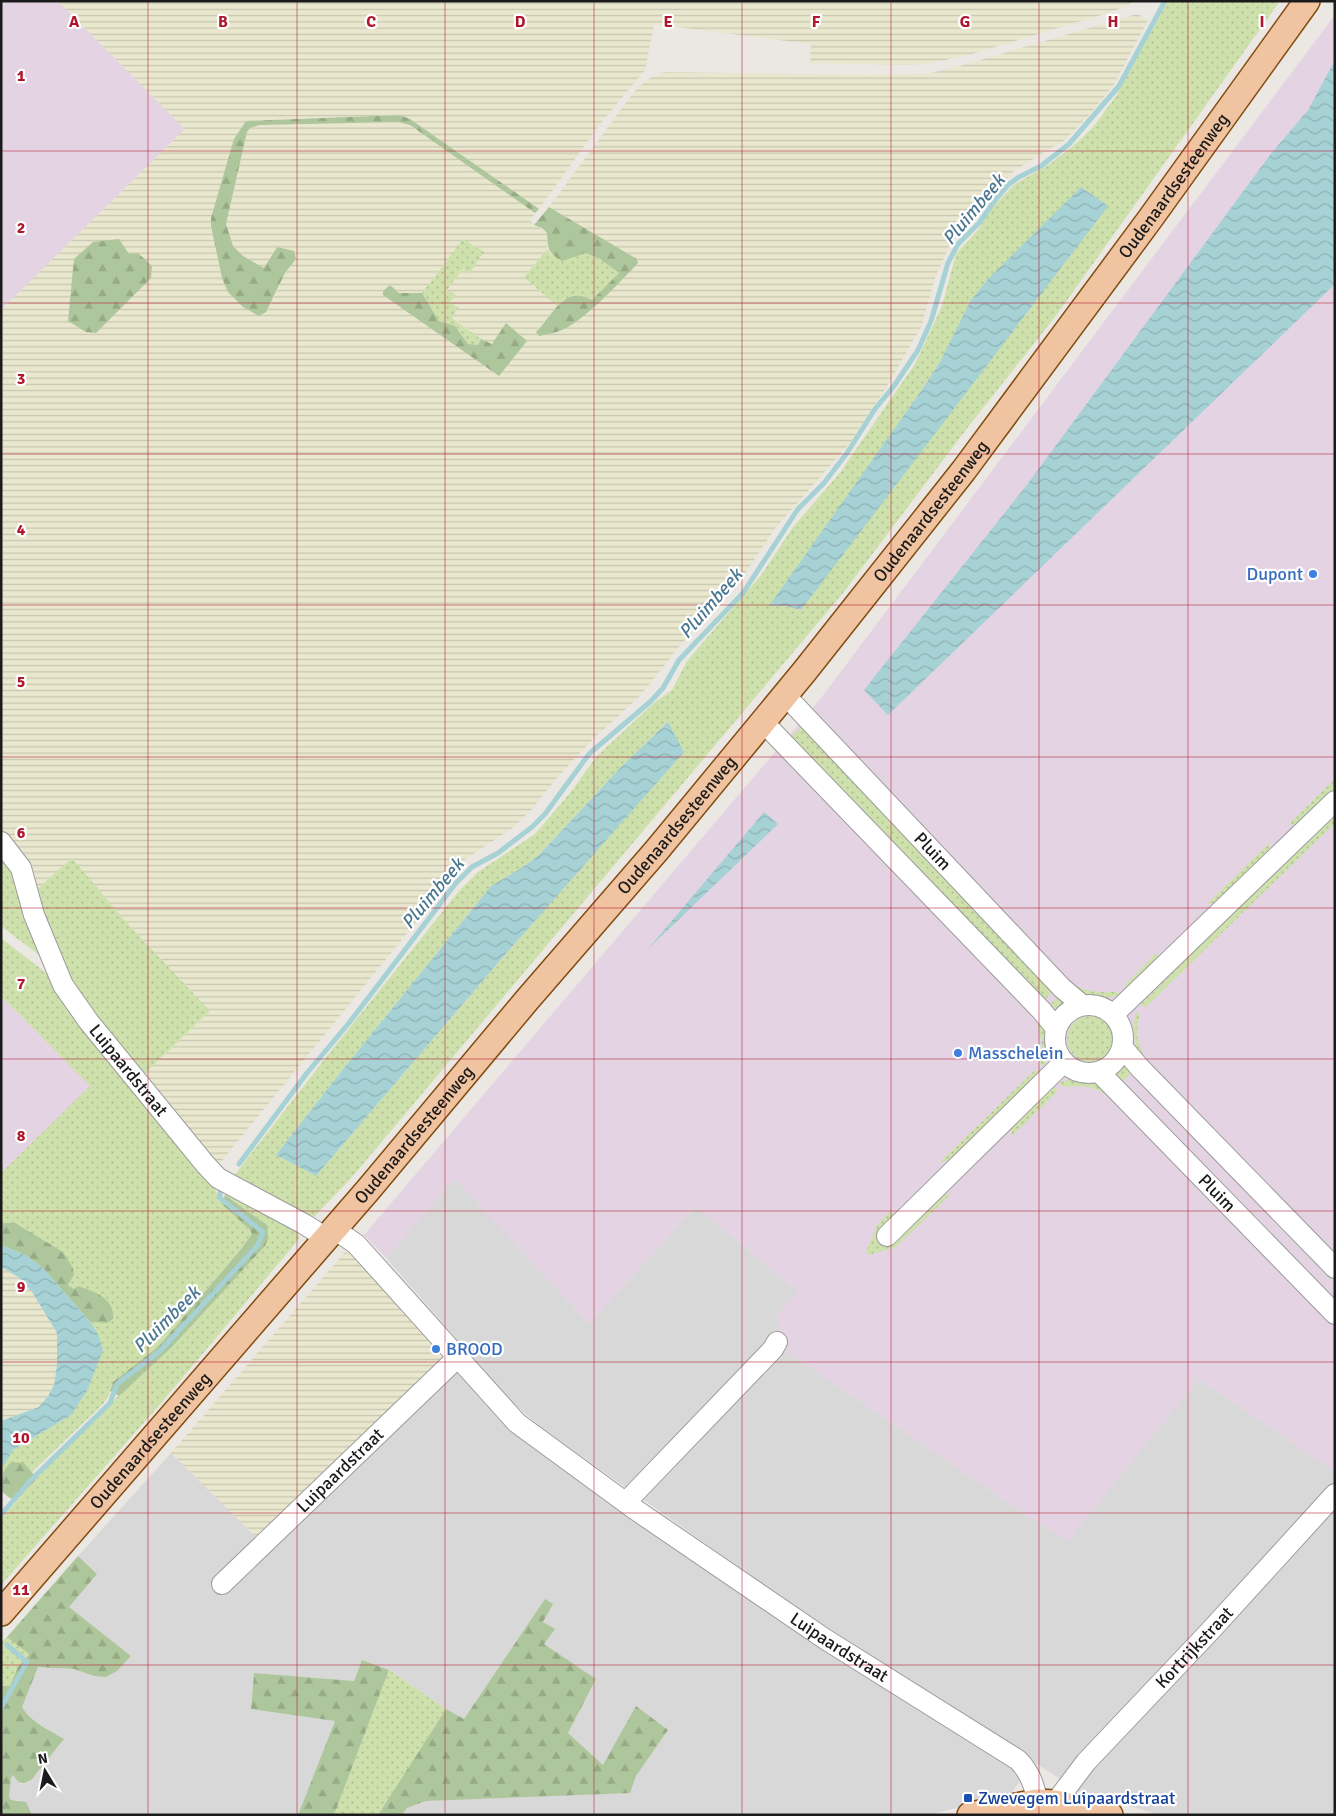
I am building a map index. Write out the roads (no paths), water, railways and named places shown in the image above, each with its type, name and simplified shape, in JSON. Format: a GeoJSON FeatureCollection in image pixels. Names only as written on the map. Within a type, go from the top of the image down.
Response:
{"type":"FeatureCollection","features":[{"type":"Feature","properties":{"kind":"main road","name":"Oudenaardsesteenweg"},"geometry":{"type":"LineString","coordinates":[[1,1614],[330,1234],[527,1000],[657,850],[785,695],[964,470],[1150,219],[1307,1]]}},
{"type":"Feature","properties":{"kind":"main road"},"geometry":{"type":"LineString","coordinates":[[970,1815],[1046,1803],[1110,1815]]}},
{"type":"Feature","properties":{"kind":"street","name":"Pluim"},"geometry":{"type":"LineString","coordinates":[[785,695],[1062,988],[1082,1005]]}},
{"type":"Feature","properties":{"kind":"street","name":"Pluim"},"geometry":{"type":"LineString","coordinates":[[763,722],[1056,1028]]}},
{"type":"Feature","properties":{"kind":"street"},"geometry":{"type":"LineString","coordinates":[[1114,1014],[1335,801]]}},
{"type":"Feature","properties":{"kind":"street","name":"Luipaardstraat"},"geometry":{"type":"LineString","coordinates":[[1,842],[21,868],[34,915],[63,985],[89,1022],[218,1178],[304,1224],[356,1244],[517,1423],[626,1502],[825,1640],[1018,1760],[1026,1768],[1032,1778],[1036,1791],[1046,1803]]}},
{"type":"Feature","properties":{"kind":"street"},"geometry":{"type":"LineString","coordinates":[[1094,1004],[1114,1014],[1121,1024],[1124,1036],[1123,1048],[1118,1059],[1110,1067],[1090,1074],[1071,1068],[1064,1062],[1056,1046],[1056,1028],[1066,1013],[1082,1005],[1094,1004]]}},
{"type":"Feature","properties":{"kind":"street","name":"Pluim"},"geometry":{"type":"LineString","coordinates":[[1123,1048],[1140,1068],[1335,1268]]}},
{"type":"Feature","properties":{"kind":"street"},"geometry":{"type":"LineString","coordinates":[[886,1236],[1064,1062]]}},
{"type":"Feature","properties":{"kind":"street","name":"Pluim"},"geometry":{"type":"LineString","coordinates":[[1099,1072],[1335,1314]]}},
{"type":"Feature","properties":{"kind":"street"},"geometry":{"type":"LineString","coordinates":[[626,1502],[773,1349],[777,1342]]}},
{"type":"Feature","properties":{"kind":"street","name":"Luipaardstraat"},"geometry":{"type":"LineString","coordinates":[[222,1584],[458,1357]]}},
{"type":"Feature","properties":{"kind":"street","name":"Kortrijkstraat"},"geometry":{"type":"LineString","coordinates":[[1046,1803],[1211,1630],[1335,1494]]}},
{"type":"Feature","properties":{"kind":"water"},"geometry":{"type":"Polygon","coordinates":[[[1335,60],[1335,284],[888,715],[864,690],[1026,486],[1270,155],[1308,110],[1335,60]]]}},
{"type":"Feature","properties":{"kind":"water"},"geometry":{"type":"Polygon","coordinates":[[[1081,187],[1108,206],[801,610],[786,606],[769,606],[921,391],[940,362],[971,300],[989,278],[1081,187]]]}},
{"type":"Feature","properties":{"kind":"water"},"geometry":{"type":"Polygon","coordinates":[[[668,722],[684,752],[497,964],[316,1176],[276,1155],[491,886],[539,855],[621,767],[668,722]]]}},
{"type":"Feature","properties":{"kind":"water"},"geometry":{"type":"Polygon","coordinates":[[[764,812],[778,824],[647,950],[764,812]]]}},
{"type":"Feature","properties":{"kind":"water"},"geometry":{"type":"Polygon","coordinates":[[[1,1246],[27,1256],[44,1269],[90,1322],[98,1334],[103,1350],[87,1391],[71,1415],[13,1450],[4,1465],[1,1466],[1,1421],[39,1407],[48,1396],[54,1385],[57,1365],[57,1333],[32,1292],[18,1277],[1,1267],[1,1246]]]}},
{"type":"Feature","properties":{"kind":"waterway","name":"Pluimbeek"},"geometry":{"type":"LineString","coordinates":[[239,1164],[307,1073],[349,1023],[456,883],[472,867],[498,853],[532,827],[545,814],[589,754],[650,702],[663,688],[679,660],[743,593],[798,509],[824,483],[847,453],[875,409],[894,386],[918,350],[931,321],[948,263],[958,244],[979,223],[1008,185],[1041,166],[1069,144],[1119,86],[1165,1]]}},
{"type":"Feature","properties":{"kind":"waterway","name":"Pluimbeek"},"geometry":{"type":"LineString","coordinates":[[1,1515],[29,1482],[110,1403],[117,1384],[160,1351],[258,1245],[263,1232],[220,1198],[220,1188]]}},
{"type":"Feature","properties":{"kind":"waterway","name":"Pluimbeek"},"geometry":{"type":"LineString","coordinates":[[1,1708],[27,1662],[7,1645]]}},
{"type":"Feature","properties":{"kind":"place","name":"Dupont"},"geometry":{"type":"Point","coordinates":[1313,574]}},
{"type":"Feature","properties":{"kind":"place","name":"Masschelein"},"geometry":{"type":"Point","coordinates":[958,1053]}},
{"type":"Feature","properties":{"kind":"place","name":"BROOD"},"geometry":{"type":"Point","coordinates":[436,1349]}},
{"type":"Feature","properties":{"kind":"place","name":"Zwevegem Luipaardstraat"},"geometry":{"type":"Point","coordinates":[968,1798]}}]}
